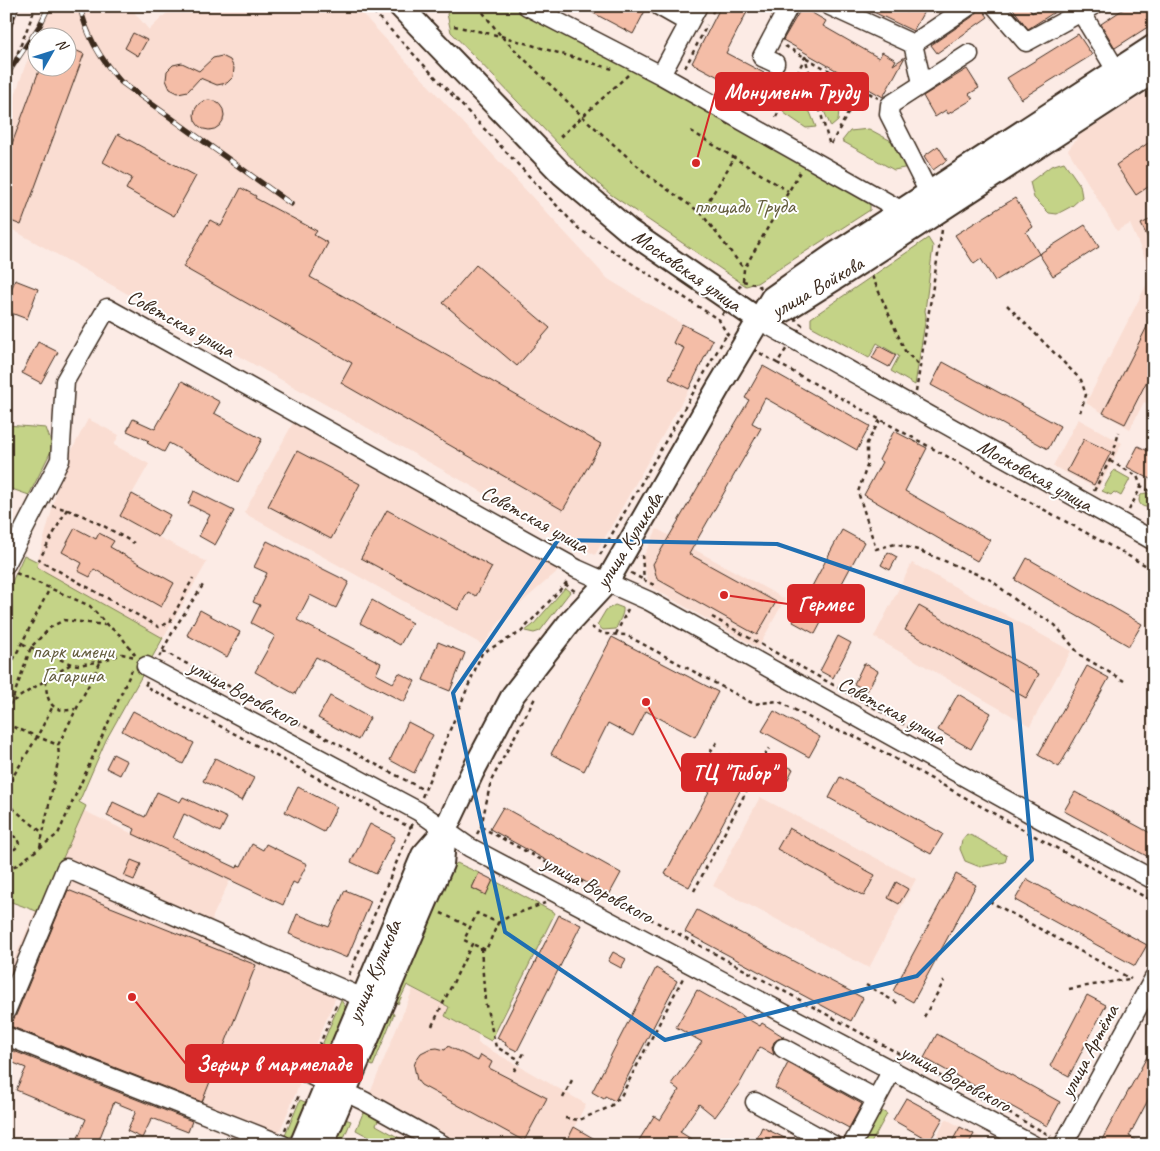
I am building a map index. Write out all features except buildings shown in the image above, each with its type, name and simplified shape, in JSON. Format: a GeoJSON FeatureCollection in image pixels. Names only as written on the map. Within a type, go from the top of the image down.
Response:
{"type":"FeatureCollection","features":[{"type":"Feature","properties":{"kind":"main road","name":"Московская улица"},"geometry":{"type":"LineString","coordinates":[[407,9],[562,174],[628,230],[759,320]]}},
{"type":"Feature","properties":{"kind":"main road","name":"улица Войкова"},"geometry":{"type":"LineString","coordinates":[[759,320],[772,298],[832,256],[902,211],[933,213],[1116,70],[1154,46]]}},
{"type":"Feature","properties":{"kind":"main road","name":"улица Войкова"},"geometry":{"type":"LineString","coordinates":[[759,320],[785,310],[1154,71]]}},
{"type":"Feature","properties":{"kind":"main road","name":"улица Куликова"},"geometry":{"type":"LineString","coordinates":[[322,1145],[336,1088],[353,994],[423,855],[445,830],[472,773],[513,695],[569,623],[612,574],[735,339],[759,320]]}},
{"type":"Feature","properties":{"kind":"main road","name":"улица Куликова"},"geometry":{"type":"LineString","coordinates":[[301,1145],[336,1088],[442,864],[445,830]]}},
{"type":"Feature","properties":{"kind":"street"},"geometry":{"type":"LineString","coordinates":[[527,6],[661,75],[902,211]]}},
{"type":"Feature","properties":{"kind":"street"},"geometry":{"type":"LineString","coordinates":[[659,6],[689,23]]}},
{"type":"Feature","properties":{"kind":"street"},"geometry":{"type":"LineString","coordinates":[[775,63],[762,56],[789,6]]}},
{"type":"Feature","properties":{"kind":"street"},"geometry":{"type":"LineString","coordinates":[[830,6],[913,44]]}},
{"type":"Feature","properties":{"kind":"street"},"geometry":{"type":"LineString","coordinates":[[913,44],[969,6]]}},
{"type":"Feature","properties":{"kind":"street"},"geometry":{"type":"LineString","coordinates":[[995,6],[1026,42],[1087,9],[1116,70]]}},
{"type":"Feature","properties":{"kind":"street"},"geometry":{"type":"LineString","coordinates":[[661,75],[689,23],[705,11]]}},
{"type":"Feature","properties":{"kind":"street"},"geometry":{"type":"LineString","coordinates":[[913,44],[922,83]]}},
{"type":"Feature","properties":{"kind":"street"},"geometry":{"type":"LineString","coordinates":[[933,213],[889,114],[890,105],[969,54]]}},
{"type":"Feature","properties":{"kind":"street","name":"Советская улица"},"geometry":{"type":"LineString","coordinates":[[39,503],[60,460],[65,381],[108,308],[577,569],[612,574],[649,602],[1154,880]]}},
{"type":"Feature","properties":{"kind":"street","name":"Московская улица"},"geometry":{"type":"LineString","coordinates":[[759,320],[1154,541]]}},
{"type":"Feature","properties":{"kind":"street"},"geometry":{"type":"LineString","coordinates":[[8,560],[39,503]]}},
{"type":"Feature","properties":{"kind":"street","name":"улица Воровского"},"geometry":{"type":"LineString","coordinates":[[145,665],[418,811],[469,847],[1033,1145]]}},
{"type":"Feature","properties":{"kind":"street"},"geometry":{"type":"LineString","coordinates":[[6,1011],[66,868],[353,994]]}},
{"type":"Feature","properties":{"kind":"street","name":"улица Артёма"},"geometry":{"type":"LineString","coordinates":[[1056,1140],[1146,1009],[1154,978]]}},
{"type":"Feature","properties":{"kind":"street"},"geometry":{"type":"LineString","coordinates":[[6,1036],[281,1144]]}},
{"type":"Feature","properties":{"kind":"street"},"geometry":{"type":"LineString","coordinates":[[783,1048],[876,1099]]}},
{"type":"Feature","properties":{"kind":"street"},"geometry":{"type":"LineString","coordinates":[[275,1056],[443,1145]]}},
{"type":"Feature","properties":{"kind":"street"},"geometry":{"type":"LineString","coordinates":[[852,1145],[892,1070]]}},
{"type":"Feature","properties":{"kind":"street"},"geometry":{"type":"LineString","coordinates":[[755,1102],[833,1145]]}},
{"type":"Feature","properties":{"kind":"path"},"geometry":{"type":"LineString","coordinates":[[6,83],[36,6]]}},
{"type":"Feature","properties":{"kind":"path"},"geometry":{"type":"LineString","coordinates":[[478,6],[501,36],[583,116],[650,177],[701,213],[744,268]]}},
{"type":"Feature","properties":{"kind":"path"},"geometry":{"type":"LineString","coordinates":[[705,11],[716,6]]}},
{"type":"Feature","properties":{"kind":"path"},"geometry":{"type":"LineString","coordinates":[[686,68],[707,24]]}},
{"type":"Feature","properties":{"kind":"path"},"geometry":{"type":"LineString","coordinates":[[454,26],[501,36],[629,74],[560,137]]}},
{"type":"Feature","properties":{"kind":"path"},"geometry":{"type":"LineString","coordinates":[[772,38],[890,105]]}},
{"type":"Feature","properties":{"kind":"path"},"geometry":{"type":"LineString","coordinates":[[805,57],[830,146],[862,88]]}},
{"type":"Feature","properties":{"kind":"path"},"geometry":{"type":"LineString","coordinates":[[776,116],[805,57]]}},
{"type":"Feature","properties":{"kind":"path"},"geometry":{"type":"LineString","coordinates":[[752,104],[775,63]]}},
{"type":"Feature","properties":{"kind":"path"},"geometry":{"type":"LineString","coordinates":[[691,131],[788,191]]}},
{"type":"Feature","properties":{"kind":"path"},"geometry":{"type":"LineString","coordinates":[[701,213],[735,157]]}},
{"type":"Feature","properties":{"kind":"path"},"geometry":{"type":"LineString","coordinates":[[743,281],[744,268],[808,158]]}},
{"type":"Feature","properties":{"kind":"path"},"geometry":{"type":"LineString","coordinates":[[916,393],[933,213]]}},
{"type":"Feature","properties":{"kind":"path"},"geometry":{"type":"LineString","coordinates":[[870,272],[905,351],[920,366]]}},
{"type":"Feature","properties":{"kind":"path"},"geometry":{"type":"LineString","coordinates":[[660,589],[644,580],[612,574],[600,555],[735,339],[719,320],[730,301]]}},
{"type":"Feature","properties":{"kind":"path"},"geometry":{"type":"LineString","coordinates":[[1007,305],[1081,380],[1086,395],[1080,412]]}},
{"type":"Feature","properties":{"kind":"path"},"geometry":{"type":"LineString","coordinates":[[777,363],[1154,570]]}},
{"type":"Feature","properties":{"kind":"path"},"geometry":{"type":"LineString","coordinates":[[880,420],[867,443],[867,466],[858,492],[876,549],[895,544],[918,550],[991,580],[1018,602],[1055,625],[1080,655],[1124,681]]}},
{"type":"Feature","properties":{"kind":"path"},"geometry":{"type":"LineString","coordinates":[[1094,491],[1110,461],[1119,432]]}},
{"type":"Feature","properties":{"kind":"path"},"geometry":{"type":"LineString","coordinates":[[1110,461],[1138,476],[1141,486],[1129,510]]}},
{"type":"Feature","properties":{"kind":"path"},"geometry":{"type":"LineString","coordinates":[[1141,486],[1154,493]]}},
{"type":"Feature","properties":{"kind":"path"},"geometry":{"type":"LineString","coordinates":[[39,503],[67,509],[83,515],[134,542]]}},
{"type":"Feature","properties":{"kind":"path"},"geometry":{"type":"LineString","coordinates":[[67,509],[39,560],[159,627],[170,622],[193,578]]}},
{"type":"Feature","properties":{"kind":"path"},"geometry":{"type":"LineString","coordinates":[[1149,521],[1154,513]]}},
{"type":"Feature","properties":{"kind":"path"},"geometry":{"type":"LineString","coordinates":[[642,553],[644,580]]}},
{"type":"Feature","properties":{"kind":"path"},"geometry":{"type":"LineString","coordinates":[[8,560],[16,573],[90,606],[106,625],[120,635],[145,665],[145,686],[411,828]]}},
{"type":"Feature","properties":{"kind":"path"},"geometry":{"type":"LineString","coordinates":[[319,1046],[353,994],[424,790],[482,653],[521,632],[577,569]]}},
{"type":"Feature","properties":{"kind":"path"},"geometry":{"type":"LineString","coordinates":[[6,869],[18,865],[58,834],[145,665],[163,651],[176,626],[205,582]]}},
{"type":"Feature","properties":{"kind":"path"},"geometry":{"type":"LineString","coordinates":[[6,674],[50,588]]}},
{"type":"Feature","properties":{"kind":"path"},"geometry":{"type":"LineString","coordinates":[[616,634],[628,607]]}},
{"type":"Feature","properties":{"kind":"path"},"geometry":{"type":"LineString","coordinates":[[710,616],[912,729]]}},
{"type":"Feature","properties":{"kind":"path"},"geometry":{"type":"LineString","coordinates":[[6,712],[12,701],[31,647],[51,627],[64,620],[78,620],[106,625]]}},
{"type":"Feature","properties":{"kind":"path"},"geometry":{"type":"LineString","coordinates":[[170,622],[176,626]]}},
{"type":"Feature","properties":{"kind":"path"},"geometry":{"type":"LineString","coordinates":[[585,633],[591,627],[604,634],[626,635],[754,704],[778,701],[828,727],[852,735],[1154,902]]}},
{"type":"Feature","properties":{"kind":"path"},"geometry":{"type":"LineString","coordinates":[[23,644],[71,664],[79,665],[101,661],[122,654],[145,665]]}},
{"type":"Feature","properties":{"kind":"path"},"geometry":{"type":"LineString","coordinates":[[163,651],[424,790]]}},
{"type":"Feature","properties":{"kind":"path"},"geometry":{"type":"LineString","coordinates":[[40,848],[59,757],[58,745],[101,661]]}},
{"type":"Feature","properties":{"kind":"path"},"geometry":{"type":"LineString","coordinates":[[12,701],[71,664]]}},
{"type":"Feature","properties":{"kind":"path"},"geometry":{"type":"LineString","coordinates":[[46,681],[46,697],[53,706],[64,711],[75,709]]}},
{"type":"Feature","properties":{"kind":"path"},"geometry":{"type":"LineString","coordinates":[[469,847],[481,827],[491,781],[535,697]]}},
{"type":"Feature","properties":{"kind":"path"},"geometry":{"type":"LineString","coordinates":[[6,788],[38,737],[53,706]]}},
{"type":"Feature","properties":{"kind":"path"},"geometry":{"type":"LineString","coordinates":[[6,724],[58,745]]}},
{"type":"Feature","properties":{"kind":"path"},"geometry":{"type":"LineString","coordinates":[[710,752],[718,741]]}},
{"type":"Feature","properties":{"kind":"path"},"geometry":{"type":"LineString","coordinates":[[694,891],[769,748]]}},
{"type":"Feature","properties":{"kind":"path"},"geometry":{"type":"LineString","coordinates":[[7,804],[43,833]]}},
{"type":"Feature","properties":{"kind":"path"},"geometry":{"type":"LineString","coordinates":[[6,812],[7,804]]}},
{"type":"Feature","properties":{"kind":"path"},"geometry":{"type":"LineString","coordinates":[[481,827],[1056,1140]]}},
{"type":"Feature","properties":{"kind":"path"},"geometry":{"type":"LineString","coordinates":[[6,839],[14,836],[17,837],[19,844],[15,849],[11,849],[6,845]]}},
{"type":"Feature","properties":{"kind":"path"},"geometry":{"type":"LineString","coordinates":[[989,901],[1131,979],[1069,989]]}},
{"type":"Feature","properties":{"kind":"path"},"geometry":{"type":"LineString","coordinates":[[498,923],[477,913],[464,940],[486,950],[498,923],[508,917],[546,903]]}},
{"type":"Feature","properties":{"kind":"path"},"geometry":{"type":"LineString","coordinates":[[441,913],[470,927]]}},
{"type":"Feature","properties":{"kind":"path"},"geometry":{"type":"LineString","coordinates":[[432,1026],[472,944]]}},
{"type":"Feature","properties":{"kind":"path"},"geometry":{"type":"LineString","coordinates":[[481,948],[485,1001],[496,1047],[520,1060]]}},
{"type":"Feature","properties":{"kind":"path"},"geometry":{"type":"LineString","coordinates":[[565,1118],[579,1120],[610,1107],[621,1096],[683,978]]}},
{"type":"Feature","properties":{"kind":"path"},"geometry":{"type":"LineString","coordinates":[[924,1017],[944,981]]}},
{"type":"Feature","properties":{"kind":"path"},"geometry":{"type":"LineString","coordinates":[[866,985],[899,1004]]}},
{"type":"Feature","properties":{"kind":"path"},"geometry":{"type":"LineString","coordinates":[[514,1071],[524,1053]]}},
{"type":"Feature","properties":{"kind":"path"},"geometry":{"type":"LineString","coordinates":[[562,1098],[572,1080]]}},
{"type":"Feature","properties":{"kind":"path"},"geometry":{"type":"LineString","coordinates":[[281,1144],[299,1095]]}},
{"type":"Feature","properties":{"kind":"highlighted area"},"geometry":{"type":"Polygon","coordinates":[[[558,540],[777,544],[1011,624],[1032,860],[917,976],[665,1040],[505,932],[453,693],[558,540]]]}},
{"type":"Feature","properties":{"kind":"shaded area"},"geometry":{"type":"Polygon","coordinates":[[[52,6],[129,6],[149,30],[174,6],[355,6],[608,279],[682,324],[713,340],[689,389],[595,555],[6,226],[6,122],[28,59],[28,78],[78,78],[78,28],[42,28],[52,6]]]}},
{"type":"Feature","properties":{"kind":"shaded area"},"geometry":{"type":"Polygon","coordinates":[[[1154,88],[1154,406],[1144,402],[1130,429],[1086,403],[1152,274],[1130,224],[1117,231],[1068,150],[1081,134],[1154,88]]]}},
{"type":"Feature","properties":{"kind":"shaded area"},"geometry":{"type":"Polygon","coordinates":[[[88,419],[119,435],[114,445],[149,464],[132,494],[171,515],[159,537],[207,562],[163,638],[36,567],[60,473],[88,419]]]}},
{"type":"Feature","properties":{"kind":"shaded area"},"geometry":{"type":"Polygon","coordinates":[[[1078,419],[1122,443],[1098,489],[1053,466],[1078,419]]]}},
{"type":"Feature","properties":{"kind":"shaded area"},"geometry":{"type":"Polygon","coordinates":[[[294,421],[559,570],[500,621],[483,645],[244,513],[294,421]]]}},
{"type":"Feature","properties":{"kind":"shaded area"},"geometry":{"type":"Polygon","coordinates":[[[657,529],[785,599],[758,648],[649,586],[642,559],[657,529]]]}},
{"type":"Feature","properties":{"kind":"shaded area"},"geometry":{"type":"Polygon","coordinates":[[[912,563],[1071,651],[1030,726],[874,637],[912,563]]]}},
{"type":"Feature","properties":{"kind":"shaded area"},"geometry":{"type":"Polygon","coordinates":[[[760,797],[916,879],[869,968],[713,886],[760,797]]]}},
{"type":"Feature","properties":{"kind":"shaded area"},"geometry":{"type":"Polygon","coordinates":[[[76,807],[230,880],[212,922],[343,980],[274,1145],[6,1043],[6,977],[32,919],[76,807]]]}},
{"type":"Feature","properties":{"kind":"shaded area"},"geometry":{"type":"Polygon","coordinates":[[[413,989],[449,1008],[445,1016],[478,1035],[478,1043],[586,1104],[565,1145],[465,1145],[370,1093],[413,989]]]}},
{"type":"Feature","properties":{"kind":"shaded area"},"geometry":{"type":"Polygon","coordinates":[[[946,1119],[995,1145],[932,1145],[946,1119]]]}},
{"type":"Feature","properties":{"kind":"green space","name":"площадь Труда"},"geometry":{"type":"Polygon","coordinates":[[[451,6],[516,6],[667,86],[870,202],[870,210],[757,283],[746,286],[610,194],[583,170],[451,32],[447,14],[451,6]]]}},
{"type":"Feature","properties":{"kind":"green space"},"geometry":{"type":"Polygon","coordinates":[[[825,81],[835,86],[839,109],[838,121],[831,127],[824,111],[820,92],[825,81]]]}},
{"type":"Feature","properties":{"kind":"green space"},"geometry":{"type":"Polygon","coordinates":[[[790,100],[810,112],[816,127],[806,128],[784,113],[782,109],[790,100]]]}},
{"type":"Feature","properties":{"kind":"green space"},"geometry":{"type":"Polygon","coordinates":[[[869,129],[895,143],[909,167],[894,170],[842,141],[850,131],[869,129]]]}},
{"type":"Feature","properties":{"kind":"green space"},"geometry":{"type":"Polygon","coordinates":[[[1064,162],[1080,185],[1082,197],[1072,206],[1057,214],[1049,213],[1034,198],[1030,182],[1051,166],[1064,162]]]}},
{"type":"Feature","properties":{"kind":"green space"},"geometry":{"type":"Polygon","coordinates":[[[928,238],[933,246],[926,316],[915,385],[891,371],[899,356],[877,343],[869,358],[811,326],[811,318],[928,238]]]}},
{"type":"Feature","properties":{"kind":"green space"},"geometry":{"type":"Polygon","coordinates":[[[6,425],[46,428],[53,447],[29,495],[6,487],[6,425]]]}},
{"type":"Feature","properties":{"kind":"green space"},"geometry":{"type":"Polygon","coordinates":[[[1114,470],[1130,479],[1121,496],[1114,492],[1111,495],[1102,491],[1114,470]]]}},
{"type":"Feature","properties":{"kind":"green space"},"geometry":{"type":"Polygon","coordinates":[[[1143,493],[1149,493],[1153,500],[1149,507],[1143,507],[1139,503],[1139,497],[1143,493]]]}},
{"type":"Feature","properties":{"kind":"green space","name":"парк имени Гагарина"},"geometry":{"type":"Polygon","coordinates":[[[24,555],[38,562],[37,567],[163,638],[106,740],[79,802],[86,806],[39,912],[6,900],[6,595],[24,555]]]}},
{"type":"Feature","properties":{"kind":"green space"},"geometry":{"type":"Polygon","coordinates":[[[565,588],[570,592],[540,631],[534,633],[525,631],[533,625],[565,588]]]}},
{"type":"Feature","properties":{"kind":"green space"},"geometry":{"type":"Polygon","coordinates":[[[615,605],[623,608],[622,616],[616,629],[603,630],[597,625],[606,610],[615,605]]]}},
{"type":"Feature","properties":{"kind":"green space"},"geometry":{"type":"Polygon","coordinates":[[[967,834],[1007,856],[1005,862],[980,867],[965,861],[960,849],[962,840],[967,834]]]}},
{"type":"Feature","properties":{"kind":"green space"},"geometry":{"type":"Polygon","coordinates":[[[457,863],[479,873],[472,888],[486,895],[493,880],[555,913],[491,1041],[445,1016],[449,1007],[407,985],[398,1004],[394,998],[451,868],[457,863]]]}},
{"type":"Feature","properties":{"kind":"green space"},"geometry":{"type":"Polygon","coordinates":[[[341,1000],[348,1011],[332,1049],[322,1045],[341,1000]]]}},
{"type":"Feature","properties":{"kind":"green space"},"geometry":{"type":"Polygon","coordinates":[[[388,1012],[394,1014],[373,1066],[366,1063],[388,1012]]]}},
{"type":"Feature","properties":{"kind":"green space"},"geometry":{"type":"Polygon","coordinates":[[[300,1100],[310,1104],[304,1121],[294,1134],[284,1138],[300,1100]]]}},
{"type":"Feature","properties":{"kind":"green space"},"geometry":{"type":"Polygon","coordinates":[[[877,1111],[887,1114],[870,1145],[862,1145],[877,1111]]]}},
{"type":"Feature","properties":{"kind":"green space"},"geometry":{"type":"Polygon","coordinates":[[[363,1113],[370,1114],[379,1119],[376,1125],[412,1145],[384,1145],[356,1130],[363,1113]]]}},
{"type":"Feature","properties":{"kind":"green space"},"geometry":{"type":"Polygon","coordinates":[[[345,1119],[351,1121],[341,1145],[334,1145],[345,1119]]]}},
{"type":"Feature","properties":{"kind":"railway"},"geometry":{"type":"LineString","coordinates":[[6,10],[8,6]]}},
{"type":"Feature","properties":{"kind":"railway"},"geometry":{"type":"LineString","coordinates":[[6,35],[17,6]]}},
{"type":"Feature","properties":{"kind":"railway"},"geometry":{"type":"LineString","coordinates":[[6,76],[40,25],[49,6]]}},
{"type":"Feature","properties":{"kind":"railway"},"geometry":{"type":"LineString","coordinates":[[80,6],[86,27],[95,47],[121,82],[291,204]]}},
{"type":"Feature","properties":{"kind":"place","name":"Монумент Труду"},"geometry":{"type":"Point","coordinates":[696,163]}},
{"type":"Feature","properties":{"kind":"place","name":"Гермес"},"geometry":{"type":"Point","coordinates":[724,595]}},
{"type":"Feature","properties":{"kind":"place","name":"ТЦ \"Тибор\""},"geometry":{"type":"Point","coordinates":[646,702]}},
{"type":"Feature","properties":{"kind":"place","name":"Зефир в мармеладе"},"geometry":{"type":"Point","coordinates":[132,997]}}]}
